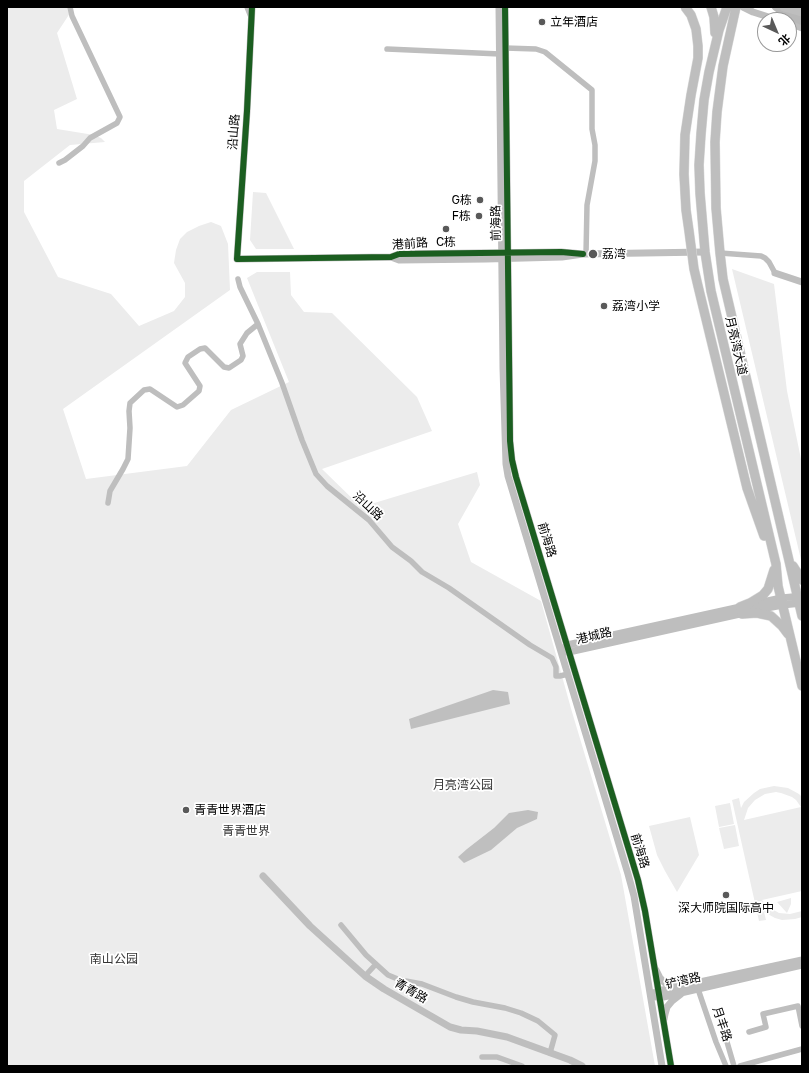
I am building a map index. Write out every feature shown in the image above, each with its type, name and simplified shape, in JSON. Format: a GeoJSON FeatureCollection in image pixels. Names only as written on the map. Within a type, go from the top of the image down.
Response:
{"type":"FeatureCollection","features":[{"type":"Feature","properties":{"kind":"main road"},"geometry":{"type":"LineString","coordinates":[[685,7],[691,15],[698,38],[698,58],[688,115],[684,155],[685,193],[696,275],[746,488],[768,548],[775,561],[768,589],[757,600],[741,610]]}},
{"type":"Feature","properties":{"kind":"main road"},"geometry":{"type":"LineString","coordinates":[[711,7],[716,25],[714,49]]}},
{"type":"Feature","properties":{"kind":"main road","name":"月亮湾大道"},"geometry":{"type":"LineString","coordinates":[[727,7],[714,49],[704,100],[699,166],[705,252],[711,291],[775,561],[778,586],[802,686]]}},
{"type":"Feature","properties":{"kind":"main road","name":"月亮湾大道"},"geometry":{"type":"LineString","coordinates":[[736,7],[719,98],[715,142],[716,208],[720,253],[725,287],[800,600],[802,616]]}},
{"type":"Feature","properties":{"kind":"main road"},"geometry":{"type":"LineString","coordinates":[[776,7],[786,14],[802,20]]}},
{"type":"Feature","properties":{"kind":"main road"},"geometry":{"type":"LineString","coordinates":[[784,7],[802,12]]}},
{"type":"Feature","properties":{"kind":"main road"},"geometry":{"type":"LineString","coordinates":[[788,555],[792,565],[802,580]]}},
{"type":"Feature","properties":{"kind":"main road"},"geometry":{"type":"LineString","coordinates":[[741,610],[771,616],[788,634],[793,646]]}},
{"type":"Feature","properties":{"kind":"street"},"geometry":{"type":"LineString","coordinates":[[59,163],[83,146],[90,138],[117,123],[120,117],[72,16],[70,7]]}},
{"type":"Feature","properties":{"kind":"street"},"geometry":{"type":"LineString","coordinates":[[247,7],[252,19]]}},
{"type":"Feature","properties":{"kind":"street","name":"沿山路"},"geometry":{"type":"LineString","coordinates":[[237,259],[252,7]]}},
{"type":"Feature","properties":{"kind":"street","name":"前海路"},"geometry":{"type":"LineString","coordinates":[[499,7],[511,454],[516,477],[638,880],[671,1066]]}},
{"type":"Feature","properties":{"kind":"street","name":"前海路"},"geometry":{"type":"LineString","coordinates":[[504,7],[504,421],[506,464],[508,476],[634,896],[662,1066]]}},
{"type":"Feature","properties":{"kind":"street"},"geometry":{"type":"LineString","coordinates":[[743,7],[757,13]]}},
{"type":"Feature","properties":{"kind":"street"},"geometry":{"type":"LineString","coordinates":[[505,48],[536,49],[545,52],[592,90],[592,129],[595,144],[595,161],[587,205],[584,254]]}},
{"type":"Feature","properties":{"kind":"street"},"geometry":{"type":"LineString","coordinates":[[387,49],[500,54]]}},
{"type":"Feature","properties":{"kind":"street","name":"港前路"},"geometry":{"type":"LineString","coordinates":[[237,259],[391,257],[399,254],[505,255],[562,252],[584,254],[705,252]]}},
{"type":"Feature","properties":{"kind":"street"},"geometry":{"type":"LineString","coordinates":[[720,253],[761,256],[769,262],[775,273],[802,282]]}},
{"type":"Feature","properties":{"kind":"street","name":"沿山路"},"geometry":{"type":"LineString","coordinates":[[238,279],[240,287],[258,324],[282,383],[302,440],[316,474],[327,486],[369,520],[392,547],[411,561],[422,572],[449,588],[530,645],[552,658],[556,667],[556,676],[568,674]]}},
{"type":"Feature","properties":{"kind":"street"},"geometry":{"type":"LineString","coordinates":[[108,503],[110,491],[128,458],[130,403],[144,390],[150,389],[177,407],[183,405],[199,391],[200,386],[185,363],[188,357],[200,349],[205,348],[224,367],[229,368],[241,360],[243,356],[240,344],[247,334],[258,324]]}},
{"type":"Feature","properties":{"kind":"street","name":"港城路"},"geometry":{"type":"LineString","coordinates":[[561,650],[782,601],[800,600]]}},
{"type":"Feature","properties":{"kind":"street","name":"青青路"},"geometry":{"type":"LineString","coordinates":[[263,876],[310,926],[365,976],[384,989],[450,1027],[507,1037],[570,1060],[582,1066]]}},
{"type":"Feature","properties":{"kind":"street"},"geometry":{"type":"LineString","coordinates":[[341,925],[366,955],[388,975],[400,980],[422,984],[456,997],[505,1008],[530,1017],[546,1027],[555,1035],[550,1053]]}},
{"type":"Feature","properties":{"kind":"street","name":"铲湾路"},"geometry":{"type":"LineString","coordinates":[[658,994],[676,987],[802,960]]}},
{"type":"Feature","properties":{"kind":"street"},"geometry":{"type":"LineString","coordinates":[[365,976],[376,964]]}},
{"type":"Feature","properties":{"kind":"street","name":"铲湾路"},"geometry":{"type":"LineString","coordinates":[[650,995],[685,992],[802,965]]}},
{"type":"Feature","properties":{"kind":"street"},"geometry":{"type":"LineString","coordinates":[[654,966],[657,973],[665,983],[676,987]]}},
{"type":"Feature","properties":{"kind":"street","name":"月丰路"},"geometry":{"type":"LineString","coordinates":[[698,989],[726,1066]]}},
{"type":"Feature","properties":{"kind":"street"},"geometry":{"type":"LineString","coordinates":[[663,1024],[664,1014],[667,1007],[685,992]]}},
{"type":"Feature","properties":{"kind":"street"},"geometry":{"type":"LineString","coordinates":[[749,1032],[766,1027],[763,1014],[798,1006],[802,1026]]}},
{"type":"Feature","properties":{"kind":"street"},"geometry":{"type":"LineString","coordinates":[[727,1042],[734,1066]]}},
{"type":"Feature","properties":{"kind":"street"},"geometry":{"type":"LineString","coordinates":[[740,1066],[802,1049]]}},
{"type":"Feature","properties":{"kind":"street"},"geometry":{"type":"LineString","coordinates":[[482,1057],[497,1057],[522,1066]]}},
{"type":"Feature","properties":{"kind":"green space"},"geometry":{"type":"Polygon","coordinates":[[[7,7],[74,7],[57,33],[77,99],[54,110],[57,129],[94,135],[101,138],[105,142],[70,145],[24,181],[24,212],[58,277],[111,294],[139,326],[174,311],[185,297],[185,283],[174,263],[176,250],[180,239],[187,232],[211,222],[221,226],[228,244],[230,290],[63,409],[86,479],[187,466],[231,410],[289,382],[247,278],[257,272],[290,272],[291,295],[304,312],[332,313],[417,397],[432,431],[322,469],[361,507],[477,472],[480,485],[458,524],[471,562],[541,601],[572,712],[621,875],[655,1066],[7,1066],[7,7]]]}},
{"type":"Feature","properties":{"kind":"green space"},"geometry":{"type":"Polygon","coordinates":[[[253,192],[266,193],[294,249],[256,249],[250,240],[253,192]]]}},
{"type":"Feature","properties":{"kind":"green space"},"geometry":{"type":"Polygon","coordinates":[[[732,269],[774,284],[787,391],[802,464],[802,564],[732,269]]]}},
{"type":"Feature","properties":{"kind":"green space"},"geometry":{"type":"Polygon","coordinates":[[[774,786],[788,788],[802,797],[802,891],[762,900],[767,906],[779,913],[790,914],[802,911],[802,917],[782,920],[764,912],[766,920],[759,921],[732,800],[739,798],[741,808],[744,802],[760,789],[774,786]],[[776,792],[765,794],[755,800],[748,808],[744,820],[801,807],[792,797],[776,792]]]}},
{"type":"Feature","properties":{"kind":"green space"},"geometry":{"type":"Polygon","coordinates":[[[730,803],[734,824],[719,827],[715,806],[730,803]]]}},
{"type":"Feature","properties":{"kind":"green space"},"geometry":{"type":"Polygon","coordinates":[[[690,817],[699,855],[677,892],[657,855],[649,826],[690,817]]]}},
{"type":"Feature","properties":{"kind":"green space"},"geometry":{"type":"Polygon","coordinates":[[[735,825],[739,846],[724,849],[719,828],[735,825]]]}},
{"type":"Feature","properties":{"kind":"green space"},"geometry":{"type":"Polygon","coordinates":[[[791,898],[791,904],[787,913],[777,902],[791,898]]]}},
{"type":"Feature","properties":{"kind":"shaded area"},"geometry":{"type":"Polygon","coordinates":[[[493,690],[508,692],[510,704],[411,729],[409,719],[493,690]]]}},
{"type":"Feature","properties":{"kind":"shaded area"},"geometry":{"type":"Polygon","coordinates":[[[528,810],[538,812],[537,819],[517,828],[491,850],[464,863],[458,857],[494,828],[509,813],[528,810]]]}},
{"type":"Feature","properties":{"kind":"cycle path"},"geometry":{"type":"LineString","coordinates":[[252,7],[237,259],[391,257],[399,254],[561,252],[583,254]]}},
{"type":"Feature","properties":{"kind":"cycle path"},"geometry":{"type":"LineString","coordinates":[[505,7],[510,441],[512,460],[638,880],[645,911],[671,1066]]}},
{"type":"Feature","properties":{"kind":"place","name":"立年酒店"},"geometry":{"type":"Point","coordinates":[542,22]}},
{"type":"Feature","properties":{"kind":"place","name":"G栋"},"geometry":{"type":"Point","coordinates":[480,200]}},
{"type":"Feature","properties":{"kind":"place","name":"F栋"},"geometry":{"type":"Point","coordinates":[479,216]}},
{"type":"Feature","properties":{"kind":"place","name":"C栋"},"geometry":{"type":"Point","coordinates":[446,229]}},
{"type":"Feature","properties":{"kind":"place","name":"荔湾"},"geometry":{"type":"Point","coordinates":[593,254]}},
{"type":"Feature","properties":{"kind":"place","name":"荔湾小学"},"geometry":{"type":"Point","coordinates":[604,306]}},
{"type":"Feature","properties":{"kind":"place","name":"青青世界酒店"},"geometry":{"type":"Point","coordinates":[186,810]}},
{"type":"Feature","properties":{"kind":"place","name":"深大师院国际高中"},"geometry":{"type":"Point","coordinates":[726,895]}},
{"type":"Feature","properties":{"kind":"park label","name":"月亮湾公园"},"geometry":{"type":"Point","coordinates":[463,785]}},
{"type":"Feature","properties":{"kind":"park label","name":"青青世界"},"geometry":{"type":"Point","coordinates":[246,831]}},
{"type":"Feature","properties":{"kind":"park label","name":"南山公园"},"geometry":{"type":"Point","coordinates":[114,959]}}]}
